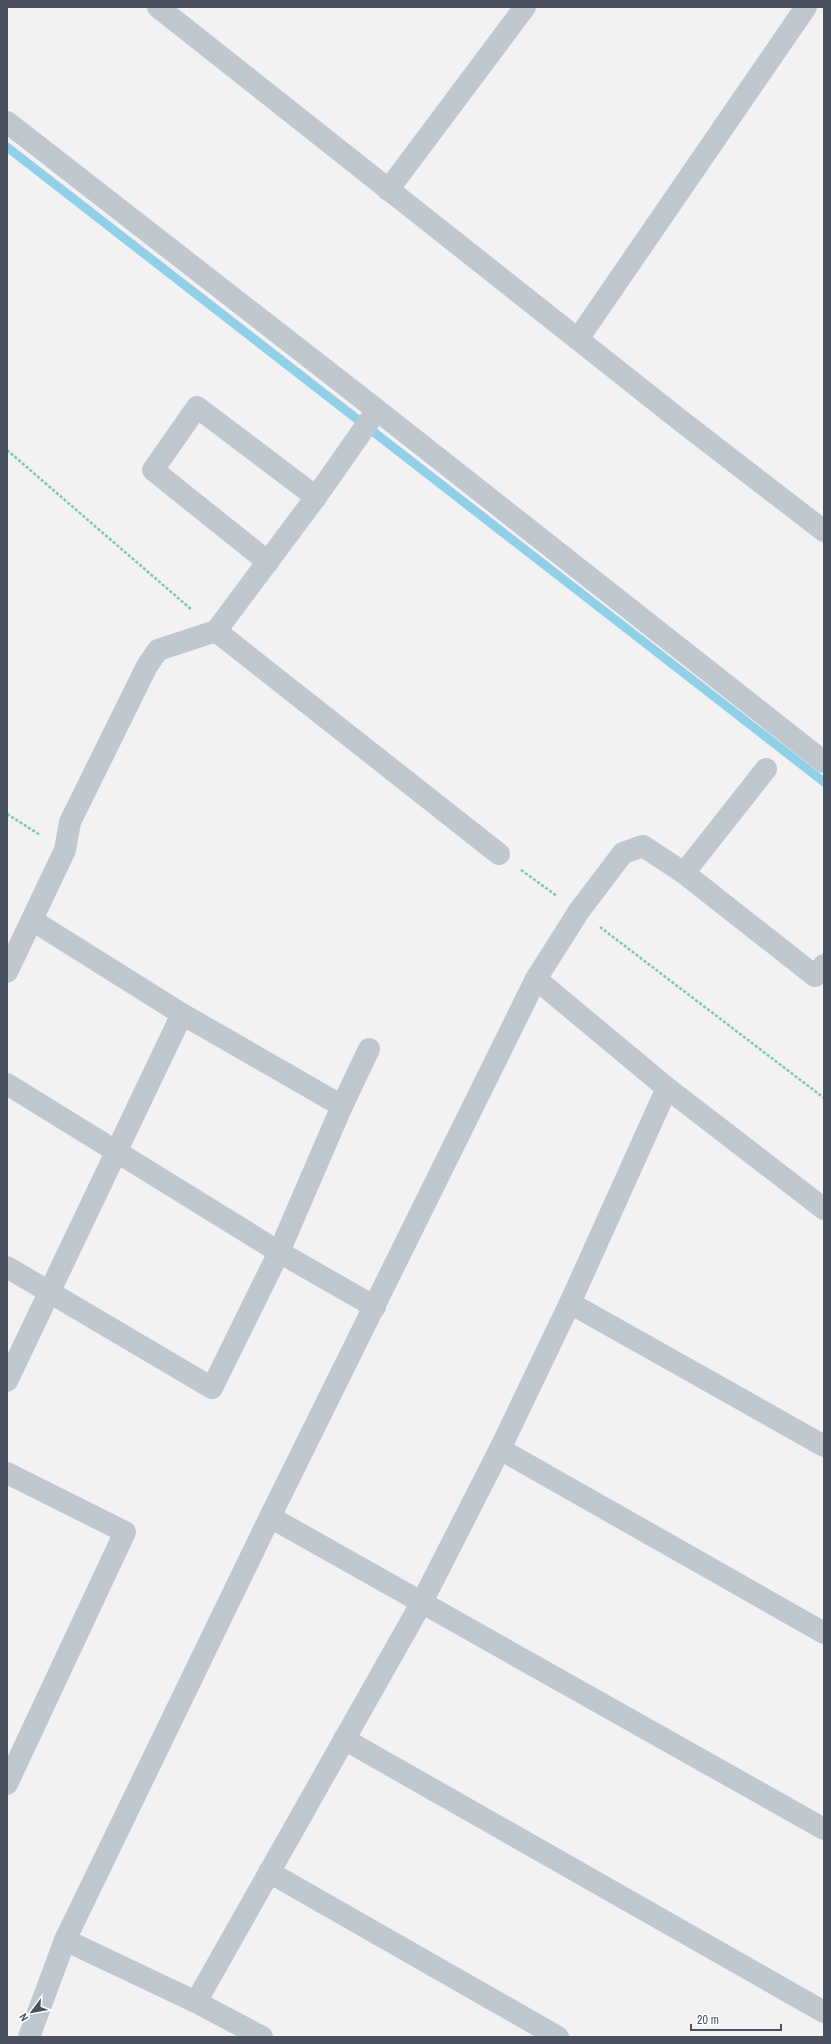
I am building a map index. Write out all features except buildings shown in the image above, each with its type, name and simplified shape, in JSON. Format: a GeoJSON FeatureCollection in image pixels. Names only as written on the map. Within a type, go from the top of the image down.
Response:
{"type":"FeatureCollection","features":[{"type":"Feature","properties":{"kind":"street"},"geometry":{"type":"LineString","coordinates":[[158,7],[684,424],[824,531]]}},
{"type":"Feature","properties":{"kind":"street"},"geometry":{"type":"LineString","coordinates":[[388,190],[524,7]]}},
{"type":"Feature","properties":{"kind":"street"},"geometry":{"type":"LineString","coordinates":[[578,339],[806,7]]}},
{"type":"Feature","properties":{"kind":"street"},"geometry":{"type":"LineString","coordinates":[[7,122],[377,410],[824,762]]}},
{"type":"Feature","properties":{"kind":"street"},"geometry":{"type":"LineString","coordinates":[[268,562],[153,470],[198,407],[316,497]]}},
{"type":"Feature","properties":{"kind":"street"},"geometry":{"type":"LineString","coordinates":[[7,972],[65,850],[70,822],[147,666],[158,650],[216,632],[316,497],[377,410]]}},
{"type":"Feature","properties":{"kind":"street"},"geometry":{"type":"LineString","coordinates":[[216,632],[499,854]]}},
{"type":"Feature","properties":{"kind":"street"},"geometry":{"type":"LineString","coordinates":[[684,873],[766,768]]}},
{"type":"Feature","properties":{"kind":"street"},"geometry":{"type":"LineString","coordinates":[[30,2037],[65,1940],[270,1517],[536,979],[579,911],[623,853],[643,846],[684,873],[815,976],[824,965]]}},
{"type":"Feature","properties":{"kind":"street"},"geometry":{"type":"LineString","coordinates":[[32,920],[182,1014],[342,1106]]}},
{"type":"Feature","properties":{"kind":"street"},"geometry":{"type":"LineString","coordinates":[[536,979],[667,1088],[824,1209]]}},
{"type":"Feature","properties":{"kind":"street"},"geometry":{"type":"LineString","coordinates":[[7,1381],[182,1014]]}},
{"type":"Feature","properties":{"kind":"street"},"geometry":{"type":"LineString","coordinates":[[7,1267],[212,1388],[279,1252],[342,1106],[369,1049]]}},
{"type":"Feature","properties":{"kind":"street"},"geometry":{"type":"LineString","coordinates":[[7,1084],[279,1252],[375,1307]]}},
{"type":"Feature","properties":{"kind":"street"},"geometry":{"type":"LineString","coordinates":[[196,2002],[422,1602],[500,1449],[570,1303],[667,1088]]}},
{"type":"Feature","properties":{"kind":"street"},"geometry":{"type":"LineString","coordinates":[[570,1303],[824,1446]]}},
{"type":"Feature","properties":{"kind":"street"},"geometry":{"type":"LineString","coordinates":[[500,1449],[824,1633]]}},
{"type":"Feature","properties":{"kind":"street"},"geometry":{"type":"LineString","coordinates":[[7,1473],[125,1532],[7,1784]]}},
{"type":"Feature","properties":{"kind":"street"},"geometry":{"type":"LineString","coordinates":[[270,1517],[824,1829]]}},
{"type":"Feature","properties":{"kind":"street"},"geometry":{"type":"LineString","coordinates":[[344,1739],[824,2012]]}},
{"type":"Feature","properties":{"kind":"street"},"geometry":{"type":"LineString","coordinates":[[269,1872],[558,2037]]}},
{"type":"Feature","properties":{"kind":"street"},"geometry":{"type":"LineString","coordinates":[[65,1940],[196,2002],[262,2037]]}},
{"type":"Feature","properties":{"kind":"path"},"geometry":{"type":"LineString","coordinates":[[7,450],[216,632]]}},
{"type":"Feature","properties":{"kind":"path"},"geometry":{"type":"LineString","coordinates":[[7,814],[65,850]]}},
{"type":"Feature","properties":{"kind":"path"},"geometry":{"type":"LineString","coordinates":[[499,854],[579,911],[824,1098]]}},
{"type":"Feature","properties":{"kind":"waterway"},"geometry":{"type":"LineString","coordinates":[[7,147],[824,782]]}}]}
